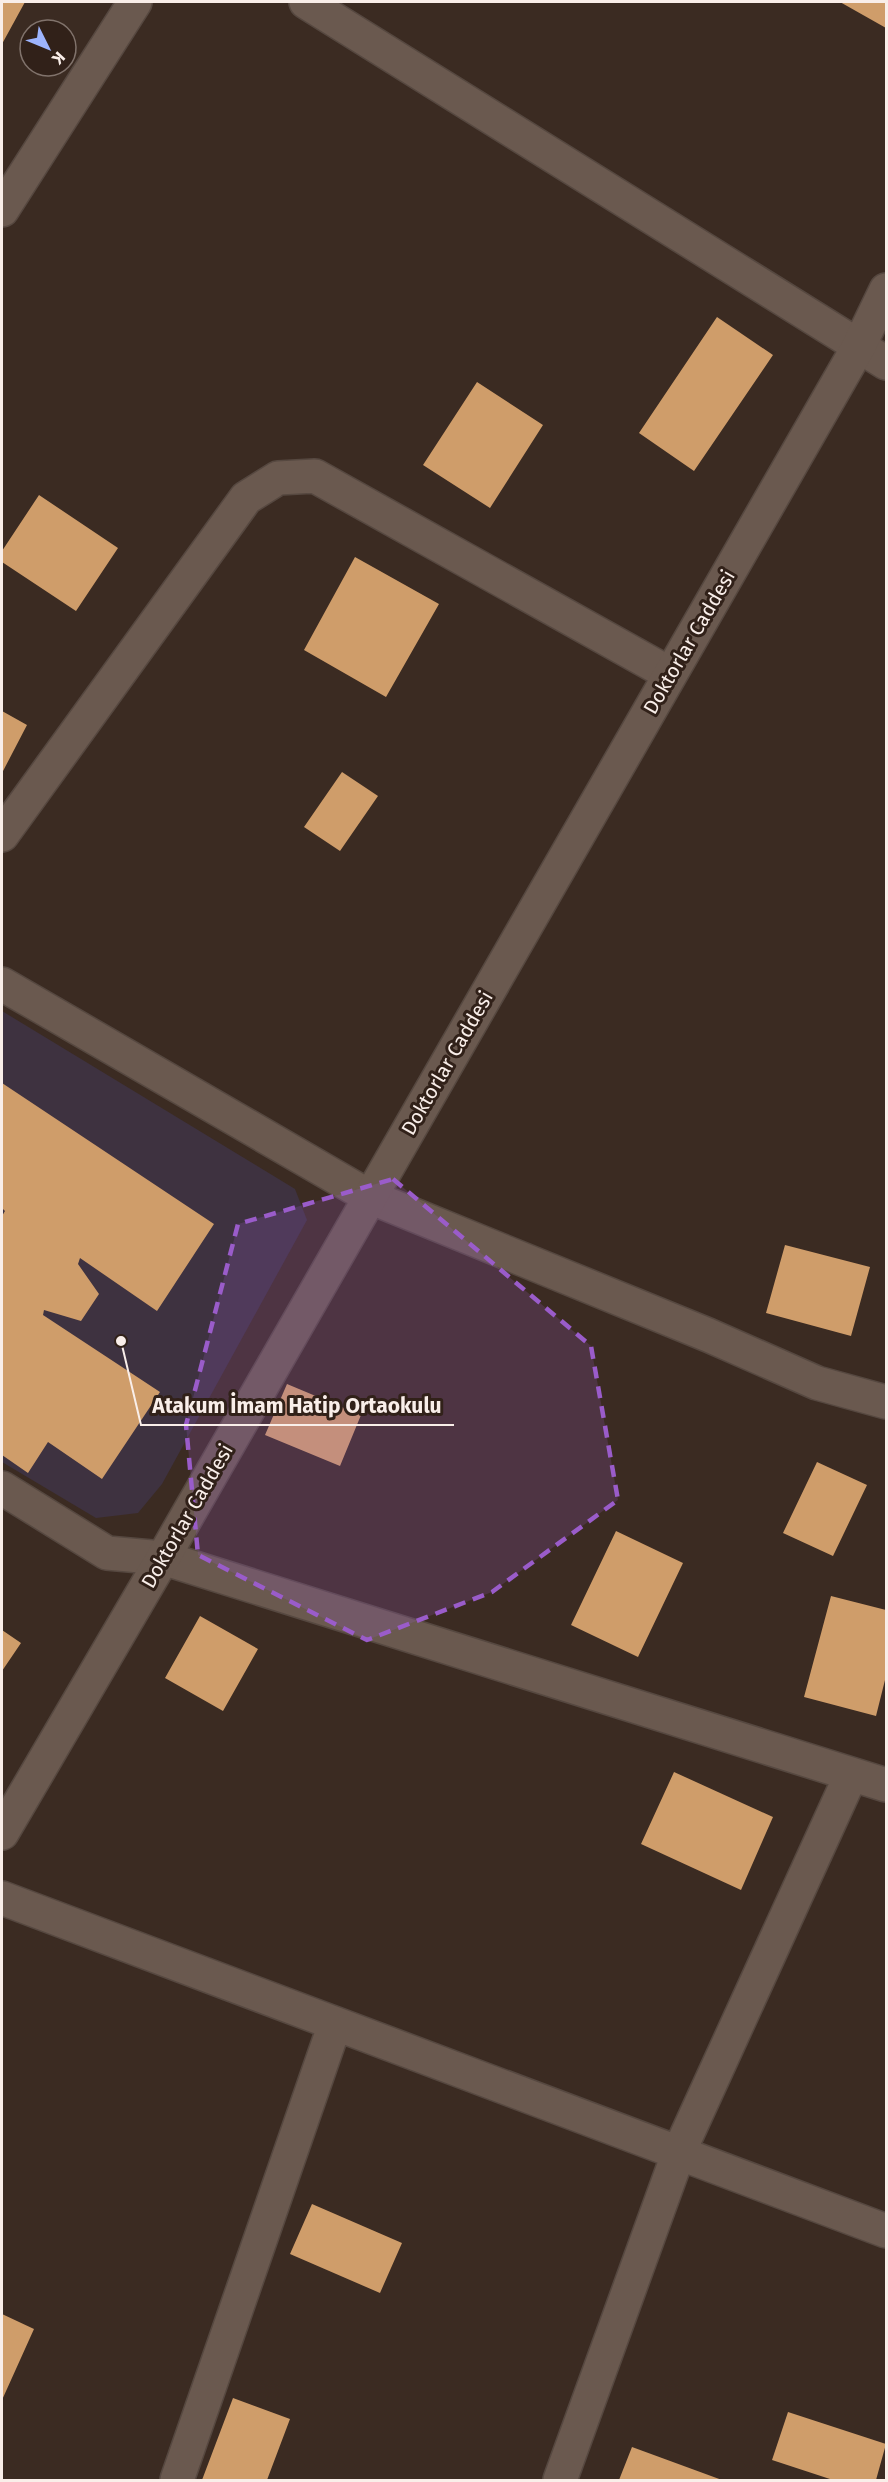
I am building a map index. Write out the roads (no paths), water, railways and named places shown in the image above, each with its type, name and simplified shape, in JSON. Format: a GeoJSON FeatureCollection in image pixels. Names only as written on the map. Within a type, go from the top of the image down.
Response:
{"type":"FeatureCollection","features":[{"type":"Feature","properties":{"kind":"street"},"geometry":{"type":"LineString","coordinates":[[2,210],[135,2]]}},
{"type":"Feature","properties":{"kind":"street"},"geometry":{"type":"LineString","coordinates":[[306,2],[886,363]]}},
{"type":"Feature","properties":{"kind":"street","name":"Doktorlar Caddesi"},"geometry":{"type":"LineString","coordinates":[[2,1833],[163,1558],[859,346],[886,290]]}},
{"type":"Feature","properties":{"kind":"street"},"geometry":{"type":"LineString","coordinates":[[2,835],[246,498],[278,478],[315,476],[670,674]]}},
{"type":"Feature","properties":{"kind":"street"},"geometry":{"type":"LineString","coordinates":[[2,984],[370,1197],[708,1335],[817,1383],[886,1402]]}},
{"type":"Feature","properties":{"kind":"street"},"geometry":{"type":"LineString","coordinates":[[2,1488],[107,1553],[163,1558],[886,1785]]}},
{"type":"Feature","properties":{"kind":"street"},"geometry":{"type":"LineString","coordinates":[[560,2481],[679,2152],[851,1775]]}},
{"type":"Feature","properties":{"kind":"street"},"geometry":{"type":"LineString","coordinates":[[2,1898],[886,2231]]}},
{"type":"Feature","properties":{"kind":"street"},"geometry":{"type":"LineString","coordinates":[[177,2481],[335,2024]]}},
{"type":"Feature","properties":{"kind":"place","name":"Atakum İmam Hatip Ortaokulu"},"geometry":{"type":"Point","coordinates":[121,1341]}}]}
